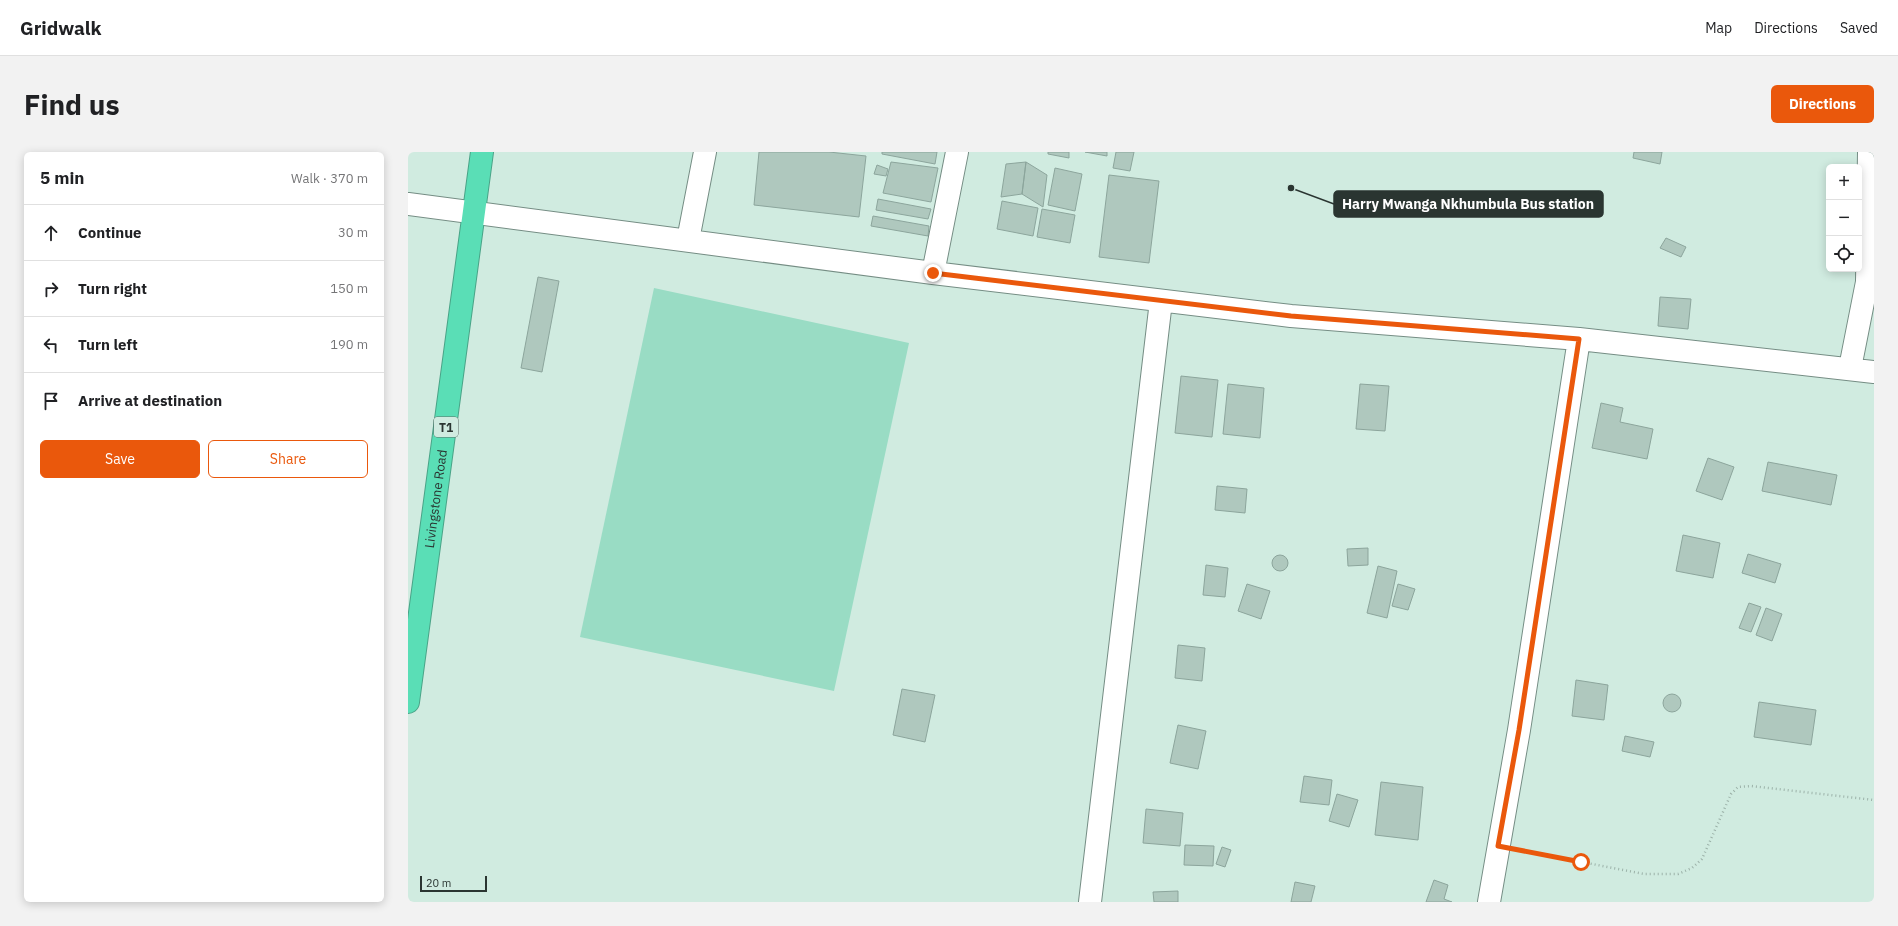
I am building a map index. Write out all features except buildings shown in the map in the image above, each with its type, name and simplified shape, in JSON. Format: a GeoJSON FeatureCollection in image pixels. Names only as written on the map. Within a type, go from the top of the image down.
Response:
{"type":"FeatureCollection","features":[{"type":"Feature","properties":{"kind":"highway","name":"Livingstone Road"},"geometry":{"type":"LineString","coordinates":[[408,702],[482,152]]}},
{"type":"Feature","properties":{"kind":"street"},"geometry":{"type":"LineString","coordinates":[[688,240],[705,152]]}},
{"type":"Feature","properties":{"kind":"street"},"geometry":{"type":"LineString","coordinates":[[933,273],[957,152]]}},
{"type":"Feature","properties":{"kind":"street"},"geometry":{"type":"LineString","coordinates":[[1850,368],[1867,282],[1869,152]]}},
{"type":"Feature","properties":{"kind":"street"},"geometry":{"type":"LineString","coordinates":[[408,204],[933,273],[1291,316],[1579,339],[1850,368],[1874,372]]}},
{"type":"Feature","properties":{"kind":"street"},"geometry":{"type":"LineString","coordinates":[[1090,902],[1161,301]]}},
{"type":"Feature","properties":{"kind":"street"},"geometry":{"type":"LineString","coordinates":[[1489,902],[1520,722],[1579,339]]}},
{"type":"Feature","properties":{"kind":"path"},"geometry":{"type":"LineString","coordinates":[[1498,846],[1644,874],[1678,874],[1692,868],[1702,859],[1731,794],[1738,787],[1751,786],[1874,800]]}},
{"type":"Feature","properties":{"kind":"green space"},"geometry":{"type":"Polygon","coordinates":[[[654,288],[909,343],[834,691],[580,637],[654,288]]]}},
{"type":"Feature","properties":{"kind":"place","name":"Harry Mwanga Nkhumbula Bus station"},"geometry":{"type":"Point","coordinates":[1291,188]}},
{"type":"Feature","properties":{"kind":"route"},"geometry":{"type":"LineString","coordinates":[[933,273],[1291,316],[1579,339],[1519,730],[1498,846],[1581,862]]}}]}
